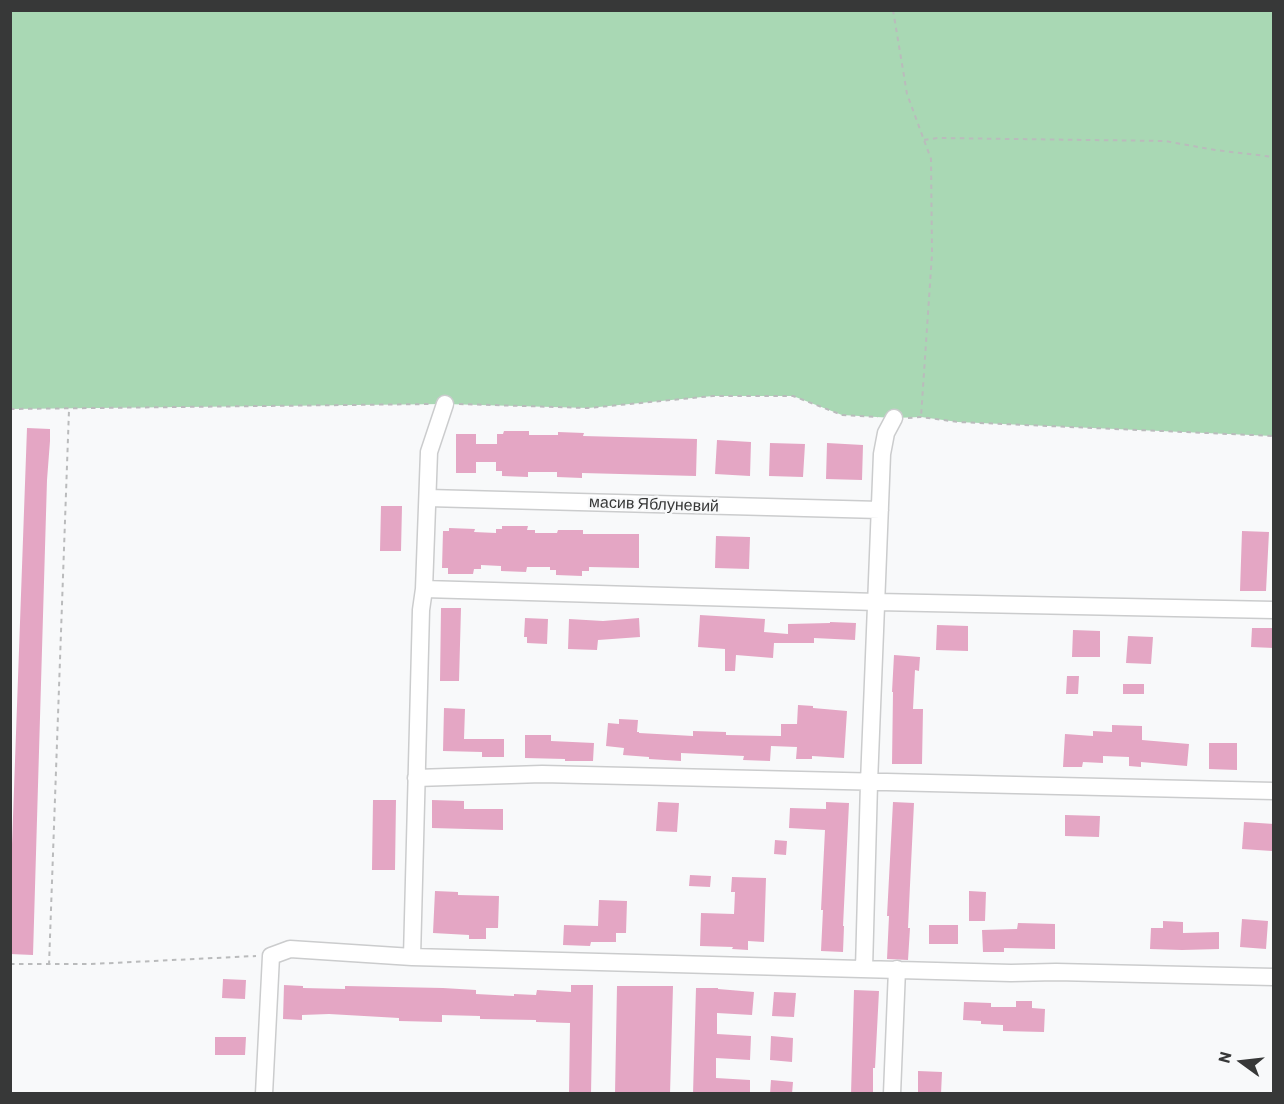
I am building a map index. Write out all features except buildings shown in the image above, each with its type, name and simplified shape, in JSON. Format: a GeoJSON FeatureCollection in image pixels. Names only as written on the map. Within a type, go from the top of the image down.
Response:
{"type":"FeatureCollection","features":[{"type":"Feature","properties":{"kind":"street"},"geometry":{"type":"LineString","coordinates":[[412,957],[421,610],[424,589],[429,452],[445,404]]}},
{"type":"Feature","properties":{"kind":"street"},"geometry":{"type":"LineString","coordinates":[[864,969],[882,454],[886,433],[894,418]]}},
{"type":"Feature","properties":{"kind":"street","name":"масив Яблуневий"},"geometry":{"type":"LineString","coordinates":[[428,498],[880,510]]}},
{"type":"Feature","properties":{"kind":"street"},"geometry":{"type":"LineString","coordinates":[[424,589],[877,602],[1274,610]]}},
{"type":"Feature","properties":{"kind":"street"},"geometry":{"type":"LineString","coordinates":[[416,778],[542,774],[1274,791]]}},
{"type":"Feature","properties":{"kind":"street"},"geometry":{"type":"LineString","coordinates":[[264,1094],[272,956],[291,949],[412,957],[1011,973],[1274,977]]}},
{"type":"Feature","properties":{"kind":"street"},"geometry":{"type":"LineString","coordinates":[[891,1094],[897,969]]}},
{"type":"Feature","properties":{"kind":"path"},"geometry":{"type":"LineString","coordinates":[[892,10],[907,94],[931,159],[932,254],[921,417]]}},
{"type":"Feature","properties":{"kind":"path"},"geometry":{"type":"LineString","coordinates":[[924,140],[938,138],[1165,141],[1274,157]]}},
{"type":"Feature","properties":{"kind":"path"},"geometry":{"type":"LineString","coordinates":[[10,409],[445,404],[588,408],[713,396],[793,396],[842,415],[921,417],[958,422],[1274,436]]}},
{"type":"Feature","properties":{"kind":"path"},"geometry":{"type":"LineString","coordinates":[[49,965],[69,409]]}},
{"type":"Feature","properties":{"kind":"path"},"geometry":{"type":"LineString","coordinates":[[10,964],[49,965],[272,956]]}},
{"type":"Feature","properties":{"kind":"green space"},"geometry":{"type":"Polygon","coordinates":[[[10,11],[1273,11],[1273,436],[958,422],[921,417],[842,415],[793,396],[713,396],[588,408],[445,404],[11,409],[10,11]]]}}]}
